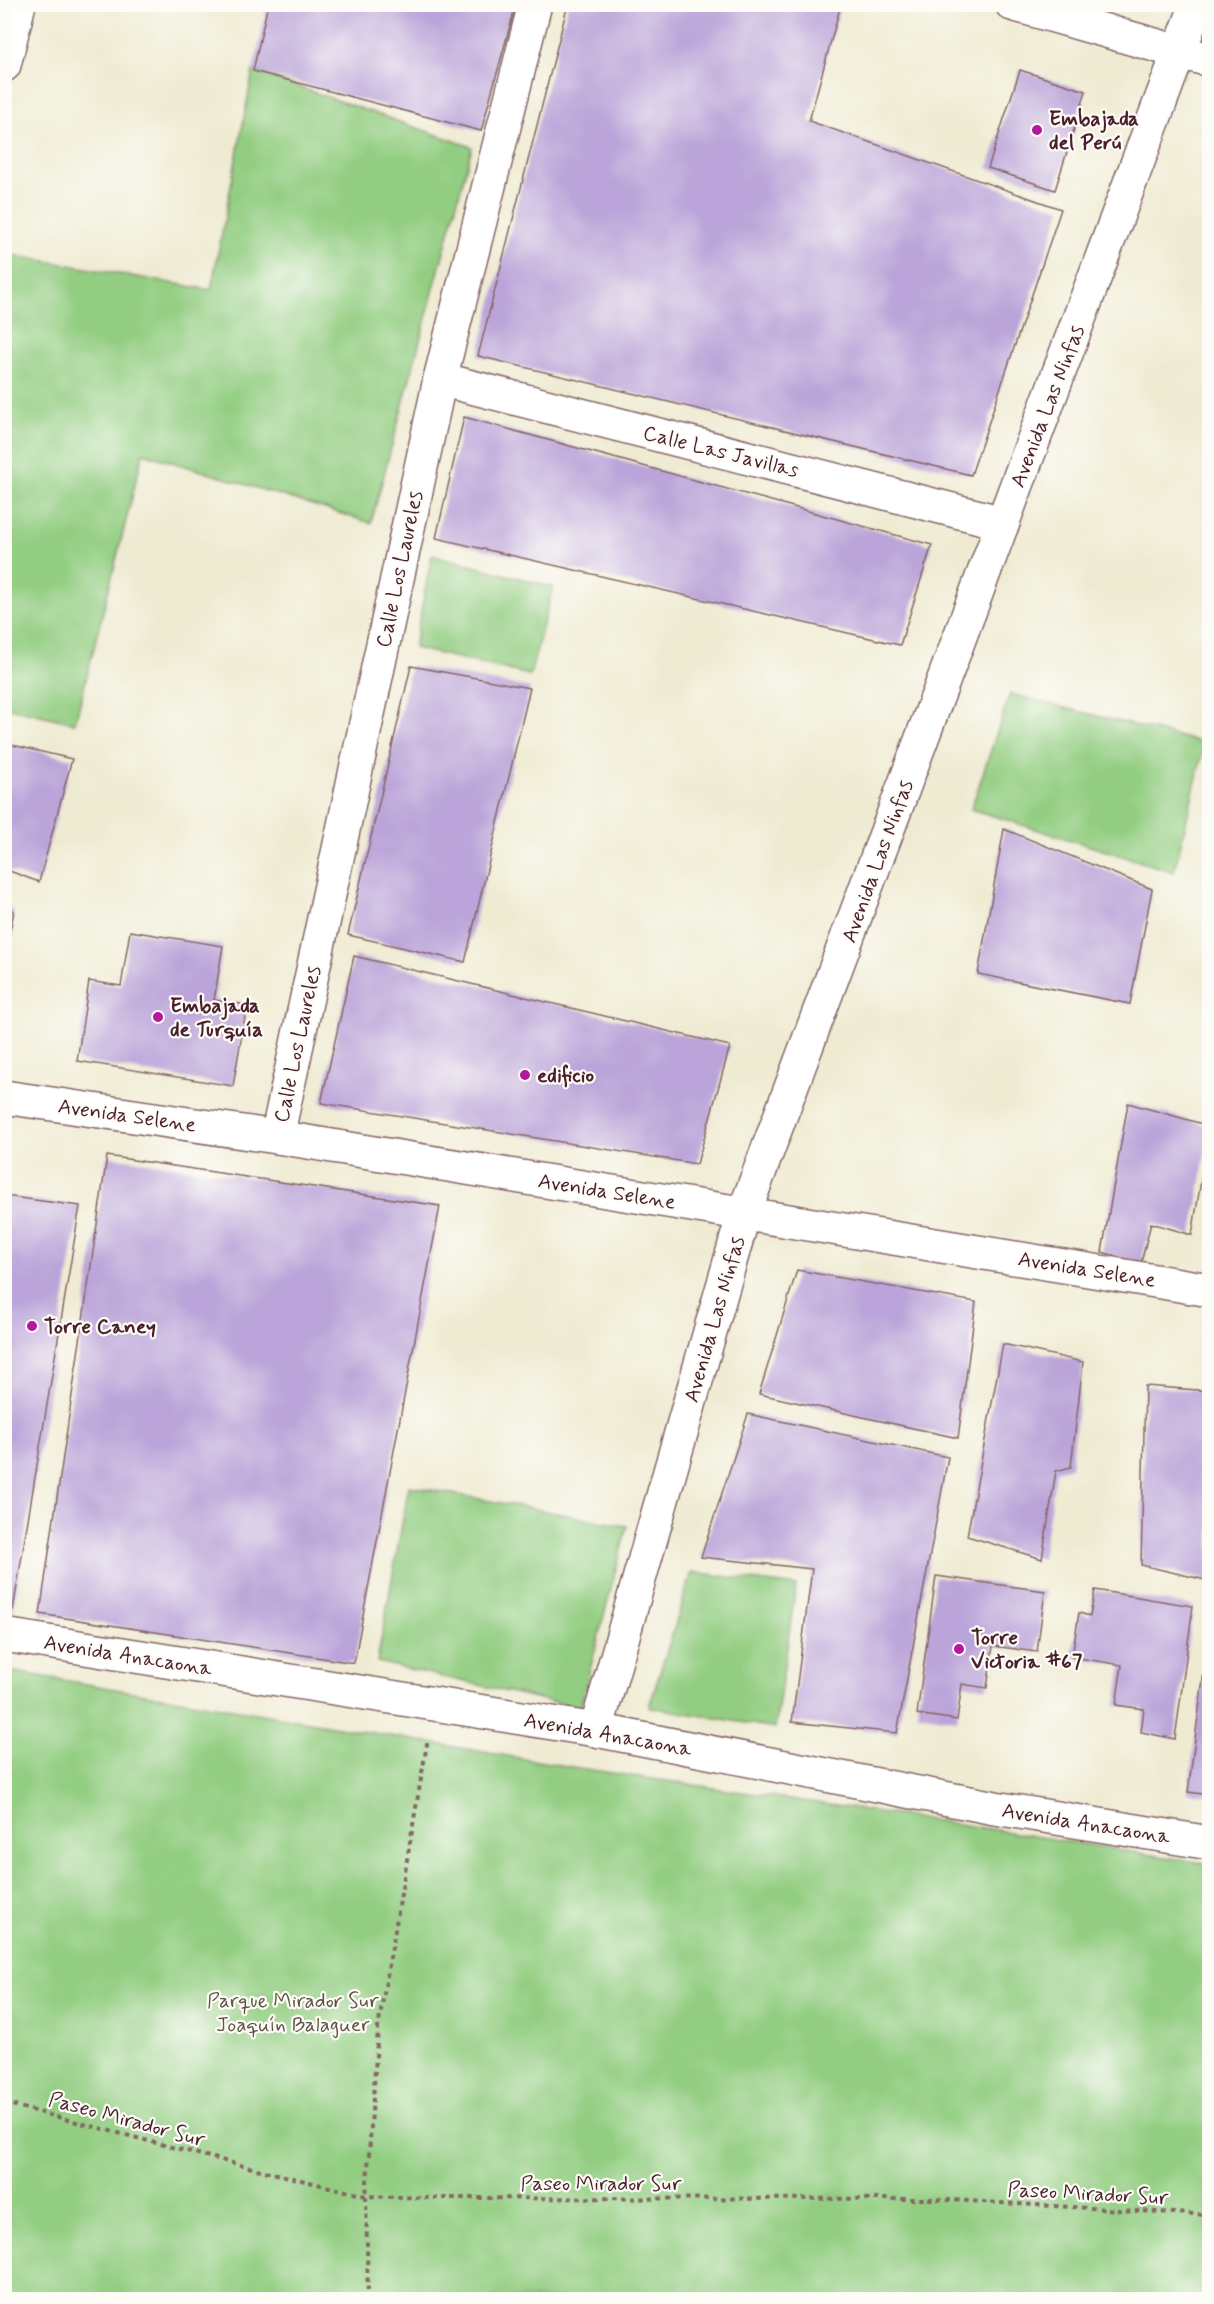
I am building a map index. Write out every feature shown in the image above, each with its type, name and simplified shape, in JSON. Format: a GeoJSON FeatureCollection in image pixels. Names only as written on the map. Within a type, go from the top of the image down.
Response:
{"type":"FeatureCollection","features":[{"type":"Feature","properties":{"kind":"street"},"geometry":{"type":"LineString","coordinates":[[4,65],[19,4]]}},
{"type":"Feature","properties":{"kind":"street","name":"Calle Los Laureles"},"geometry":{"type":"LineString","coordinates":[[277,1137],[440,379],[535,4]]}},
{"type":"Feature","properties":{"kind":"street"},"geometry":{"type":"LineString","coordinates":[[1012,4],[1194,56]]}},
{"type":"Feature","properties":{"kind":"street","name":"Avenida Las Ninfas"},"geometry":{"type":"LineString","coordinates":[[596,1731],[744,1213],[1003,523],[1194,56],[1197,4]]}},
{"type":"Feature","properties":{"kind":"street","name":"Calle Las Javillas"},"geometry":{"type":"LineString","coordinates":[[440,379],[1003,523]]}},
{"type":"Feature","properties":{"kind":"street","name":"Avenida Selene"},"geometry":{"type":"LineString","coordinates":[[4,1097],[277,1137],[1209,1290]]}},
{"type":"Feature","properties":{"kind":"street","name":"Avenida Anacaona"},"geometry":{"type":"LineString","coordinates":[[4,1635],[596,1731],[995,1808],[1209,1843]]}},
{"type":"Feature","properties":{"kind":"path"},"geometry":{"type":"LineString","coordinates":[[368,2300],[366,2196],[378,2028],[429,1734]]}},
{"type":"Feature","properties":{"kind":"path","name":"Paseo Mirador Sur"},"geometry":{"type":"LineString","coordinates":[[4,2103],[366,2196],[932,2199],[1209,2215]]}},
{"type":"Feature","properties":{"kind":"green space"},"geometry":{"type":"Polygon","coordinates":[[[253,71],[472,147],[371,523],[143,453],[75,723],[5,707],[4,288],[12,255],[211,290],[253,71]]]}},
{"type":"Feature","properties":{"kind":"green space"},"geometry":{"type":"Polygon","coordinates":[[[432,555],[553,587],[530,675],[414,648],[432,555]]]}},
{"type":"Feature","properties":{"kind":"green space"},"geometry":{"type":"Polygon","coordinates":[[[1010,694],[1205,743],[1174,872],[971,809],[1010,694]]]}},
{"type":"Feature","properties":{"kind":"green space"},"geometry":{"type":"Polygon","coordinates":[[[409,1486],[627,1526],[580,1708],[377,1662],[409,1486]]]}},
{"type":"Feature","properties":{"kind":"green space"},"geometry":{"type":"Polygon","coordinates":[[[692,1572],[796,1586],[775,1728],[649,1707],[692,1572]]]}},
{"type":"Feature","properties":{"kind":"green space","name":"Parque Mirador Sur Joaquín Balaguer"},"geometry":{"type":"Polygon","coordinates":[[[4,1670],[578,1768],[959,1824],[1209,1864],[1209,2299],[5,2299],[4,1670]]]}},
{"type":"Feature","properties":{"kind":"building"},"geometry":{"type":"Polygon","coordinates":[[[268,4],[516,4],[481,131],[253,71],[268,4]]]}},
{"type":"Feature","properties":{"kind":"building"},"geometry":{"type":"Polygon","coordinates":[[[568,4],[827,4],[840,8],[809,121],[1061,209],[971,475],[478,356],[568,4]]]}},
{"type":"Feature","properties":{"kind":"building","name":"Embajada del Perú"},"geometry":{"type":"Polygon","coordinates":[[[1020,70],[1086,91],[1055,190],[988,168],[1020,70]]]}},
{"type":"Feature","properties":{"kind":"building"},"geometry":{"type":"Polygon","coordinates":[[[464,417],[932,545],[900,645],[436,538],[464,417]]]}},
{"type":"Feature","properties":{"kind":"building"},"geometry":{"type":"Polygon","coordinates":[[[411,666],[530,688],[465,962],[348,935],[411,666]]]}},
{"type":"Feature","properties":{"kind":"building"},"geometry":{"type":"Polygon","coordinates":[[[4,743],[72,759],[39,882],[4,869],[4,743]]]}},
{"type":"Feature","properties":{"kind":"building"},"geometry":{"type":"Polygon","coordinates":[[[1004,829],[1152,889],[1130,1004],[978,974],[1004,829]]]}},
{"type":"Feature","properties":{"kind":"building"},"geometry":{"type":"Polygon","coordinates":[[[4,908],[14,911],[6,951],[4,951],[4,908]]]}},
{"type":"Feature","properties":{"kind":"building"},"geometry":{"type":"Polygon","coordinates":[[[130,931],[223,946],[214,1000],[247,1005],[233,1086],[77,1061],[89,981],[121,986],[130,931]]]}},
{"type":"Feature","properties":{"kind":"building","name":"edificio"},"geometry":{"type":"Polygon","coordinates":[[[354,956],[730,1046],[697,1164],[321,1103],[354,956]]]}},
{"type":"Feature","properties":{"kind":"building"},"geometry":{"type":"Polygon","coordinates":[[[1128,1103],[1210,1126],[1192,1235],[1151,1223],[1141,1263],[1102,1252],[1128,1103]]]}},
{"type":"Feature","properties":{"kind":"building"},"geometry":{"type":"Polygon","coordinates":[[[107,1156],[440,1206],[354,1663],[40,1614],[107,1156]]]}},
{"type":"Feature","properties":{"kind":"building","name":"Torre Caney"},"geometry":{"type":"Polygon","coordinates":[[[4,1196],[80,1206],[13,1610],[4,1609],[4,1196]]]}},
{"type":"Feature","properties":{"kind":"building"},"geometry":{"type":"Polygon","coordinates":[[[797,1270],[976,1302],[958,1438],[759,1394],[797,1270]]]}},
{"type":"Feature","properties":{"kind":"building"},"geometry":{"type":"Polygon","coordinates":[[[1003,1344],[1083,1362],[1071,1467],[1056,1471],[1042,1559],[967,1536],[1003,1344]]]}},
{"type":"Feature","properties":{"kind":"building"},"geometry":{"type":"Polygon","coordinates":[[[1145,1386],[1210,1391],[1210,1581],[1141,1565],[1145,1386]]]}},
{"type":"Feature","properties":{"kind":"building"},"geometry":{"type":"Polygon","coordinates":[[[748,1414],[948,1457],[897,1733],[792,1722],[812,1569],[701,1557],[748,1414]]]}},
{"type":"Feature","properties":{"kind":"building","name":"Torre Victoria #67"},"geometry":{"type":"Polygon","coordinates":[[[936,1576],[1045,1591],[1037,1652],[993,1646],[987,1688],[962,1684],[957,1720],[917,1714],[936,1576]]]}},
{"type":"Feature","properties":{"kind":"building"},"geometry":{"type":"Polygon","coordinates":[[[1095,1590],[1193,1606],[1175,1739],[1141,1732],[1144,1709],[1116,1705],[1122,1665],[1072,1657],[1079,1613],[1090,1616],[1095,1590]]]}},
{"type":"Feature","properties":{"kind":"building"},"geometry":{"type":"Polygon","coordinates":[[[1208,1641],[1210,1641],[1210,1795],[1188,1792],[1208,1641]]]}},
{"type":"Feature","properties":{"kind":"place","name":"Embajada del Perú"},"geometry":{"type":"Point","coordinates":[1037,130]}},
{"type":"Feature","properties":{"kind":"place","name":"Embajada de Turquía"},"geometry":{"type":"Point","coordinates":[158,1017]}},
{"type":"Feature","properties":{"kind":"place","name":"edificio"},"geometry":{"type":"Point","coordinates":[525,1075]}},
{"type":"Feature","properties":{"kind":"place","name":"Torre Caney"},"geometry":{"type":"Point","coordinates":[32,1326]}},
{"type":"Feature","properties":{"kind":"place","name":"Torre Victoria #67"},"geometry":{"type":"Point","coordinates":[959,1649]}}]}
